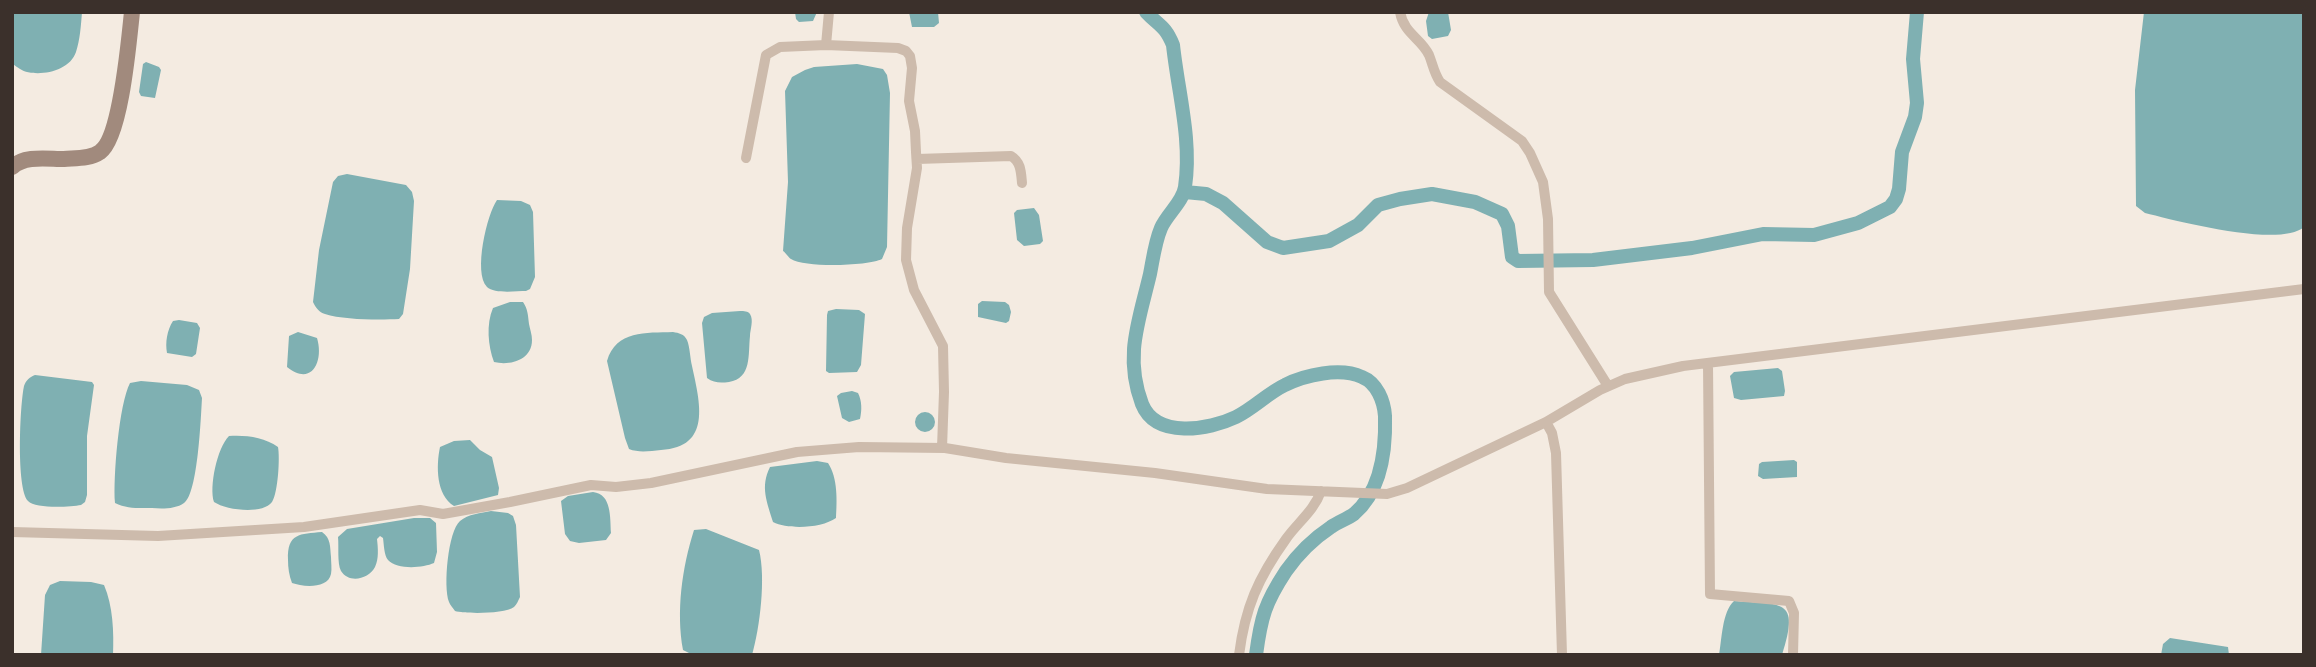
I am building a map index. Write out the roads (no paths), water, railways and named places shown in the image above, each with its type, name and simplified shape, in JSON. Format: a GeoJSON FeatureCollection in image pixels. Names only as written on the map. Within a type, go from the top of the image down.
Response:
{"type":"FeatureCollection","features":[{"type":"Feature","properties":{"kind":"street"},"geometry":{"type":"LineString","coordinates":[[12,167],[18,162],[31,159],[82,158],[100,152],[107,146],[116,118],[132,12]]}},
{"type":"Feature","properties":{"kind":"street"},"geometry":{"type":"LineString","coordinates":[[825,45],[829,12]]}},
{"type":"Feature","properties":{"kind":"street"},"geometry":{"type":"LineString","coordinates":[[1400,12],[1407,32],[1428,53],[1434,73],[1440,82],[1522,141],[1530,153],[1543,183],[1548,219],[1549,292],[1608,386]]}},
{"type":"Feature","properties":{"kind":"street"},"geometry":{"type":"LineString","coordinates":[[746,158],[765,55],[780,47],[825,45],[898,48],[910,56],[912,68],[909,101],[917,159],[905,260],[915,290],[943,346],[945,382],[942,448]]}},
{"type":"Feature","properties":{"kind":"street"},"geometry":{"type":"LineString","coordinates":[[917,159],[1011,156],[1021,168],[1023,183]]}},
{"type":"Feature","properties":{"kind":"street"},"geometry":{"type":"LineString","coordinates":[[12,532],[158,536],[304,527],[420,510],[443,513],[591,485],[616,487],[652,483],[797,452],[859,447],[942,448],[1006,458],[1155,472],[1267,489],[1387,494],[1407,488],[1546,422],[1608,386],[1650,372],[2304,289]]}},
{"type":"Feature","properties":{"kind":"street"},"geometry":{"type":"LineString","coordinates":[[1709,363],[1710,594],[1789,601],[1794,613],[1793,655]]}},
{"type":"Feature","properties":{"kind":"street"},"geometry":{"type":"LineString","coordinates":[[1546,422],[1552,433],[1556,453],[1562,655]]}},
{"type":"Feature","properties":{"kind":"street"},"geometry":{"type":"LineString","coordinates":[[1239,655],[1247,610],[1259,581],[1286,539],[1313,508],[1321,491]]}},
{"type":"Feature","properties":{"kind":"water"},"geometry":{"type":"Polygon","coordinates":[[[12,12],[82,12],[73,58],[56,70],[41,73],[25,71],[13,64],[12,12]]]}},
{"type":"Feature","properties":{"kind":"water"},"geometry":{"type":"Polygon","coordinates":[[[795,12],[817,12],[813,21],[799,22],[795,12]]]}},
{"type":"Feature","properties":{"kind":"water"},"geometry":{"type":"Polygon","coordinates":[[[909,12],[938,12],[939,23],[934,27],[912,27],[909,12]]]}},
{"type":"Feature","properties":{"kind":"water"},"geometry":{"type":"Polygon","coordinates":[[[1429,12],[1448,12],[1451,30],[1448,36],[1432,39],[1428,36],[1426,21],[1429,12]]]}},
{"type":"Feature","properties":{"kind":"water"},"geometry":{"type":"Polygon","coordinates":[[[2144,12],[2304,12],[2304,227],[2292,233],[2274,235],[2228,231],[2145,213],[2136,206],[2135,90],[2144,12]]]}},
{"type":"Feature","properties":{"kind":"water"},"geometry":{"type":"Polygon","coordinates":[[[146,62],[161,70],[155,98],[141,96],[139,92],[143,64],[146,62]]]}},
{"type":"Feature","properties":{"kind":"water"},"geometry":{"type":"Polygon","coordinates":[[[857,64],[883,69],[887,75],[890,93],[887,247],[882,259],[864,263],[822,265],[798,262],[783,251],[788,182],[785,91],[792,77],[805,70],[857,64]]]}},
{"type":"Feature","properties":{"kind":"water"},"geometry":{"type":"Polygon","coordinates":[[[347,174],[406,185],[412,192],[414,201],[410,269],[403,314],[399,319],[333,316],[321,312],[313,302],[319,250],[333,182],[338,176],[347,174]]]}},
{"type":"Feature","properties":{"kind":"water"},"geometry":{"type":"Polygon","coordinates":[[[497,200],[521,201],[530,205],[533,212],[535,277],[530,289],[526,291],[495,291],[487,287],[483,280],[483,244],[489,218],[497,200]]]}},
{"type":"Feature","properties":{"kind":"water"},"geometry":{"type":"Polygon","coordinates":[[[1034,208],[1039,215],[1043,241],[1040,244],[1024,246],[1017,240],[1014,213],[1017,210],[1034,208]]]}},
{"type":"Feature","properties":{"kind":"water"},"geometry":{"type":"Polygon","coordinates":[[[982,301],[1005,302],[1011,312],[1009,321],[1006,323],[978,317],[978,304],[982,301]]]}},
{"type":"Feature","properties":{"kind":"water"},"geometry":{"type":"Polygon","coordinates":[[[510,302],[523,302],[526,307],[532,336],[531,347],[519,360],[494,362],[490,349],[489,321],[493,308],[510,302]]]}},
{"type":"Feature","properties":{"kind":"water"},"geometry":{"type":"Polygon","coordinates":[[[859,310],[865,314],[861,365],[857,372],[826,371],[827,315],[828,311],[859,310]]]}},
{"type":"Feature","properties":{"kind":"water"},"geometry":{"type":"Polygon","coordinates":[[[748,312],[752,319],[749,358],[745,371],[736,380],[712,381],[707,378],[702,323],[704,317],[712,313],[748,312]]]}},
{"type":"Feature","properties":{"kind":"water"},"geometry":{"type":"Polygon","coordinates":[[[173,321],[197,323],[200,328],[196,354],[192,357],[167,353],[169,328],[173,321]]]}},
{"type":"Feature","properties":{"kind":"water"},"geometry":{"type":"Polygon","coordinates":[[[298,332],[317,338],[319,355],[314,369],[309,373],[303,374],[287,367],[289,336],[298,332]]]}},
{"type":"Feature","properties":{"kind":"water"},"geometry":{"type":"Polygon","coordinates":[[[673,332],[684,336],[689,346],[699,408],[699,421],[695,432],[688,441],[677,447],[645,451],[629,449],[607,361],[611,351],[625,338],[643,333],[673,332]]]}},
{"type":"Feature","properties":{"kind":"water"},"geometry":{"type":"Polygon","coordinates":[[[1778,368],[1782,371],[1784,396],[1741,400],[1734,398],[1730,376],[1734,372],[1778,368]]]}},
{"type":"Feature","properties":{"kind":"water"},"geometry":{"type":"Polygon","coordinates":[[[35,375],[92,382],[94,385],[87,436],[87,495],[81,505],[61,507],[32,504],[24,493],[20,427],[24,386],[35,375]]]}},
{"type":"Feature","properties":{"kind":"water"},"geometry":{"type":"Polygon","coordinates":[[[141,381],[187,385],[199,390],[202,398],[193,485],[189,497],[177,506],[133,508],[115,503],[116,460],[123,407],[130,383],[141,381]]]}},
{"type":"Feature","properties":{"kind":"water"},"geometry":{"type":"Polygon","coordinates":[[[852,391],[858,393],[861,412],[860,419],[849,422],[842,418],[837,396],[852,391]]]}},
{"type":"Feature","properties":{"kind":"water"},"geometry":{"type":"Polygon","coordinates":[[[921,412],[929,412],[935,422],[929,432],[921,432],[915,426],[915,418],[921,412]]]}},
{"type":"Feature","properties":{"kind":"water"},"geometry":{"type":"Polygon","coordinates":[[[229,436],[255,437],[278,447],[276,491],[272,502],[267,506],[244,510],[214,502],[215,468],[221,449],[229,436]]]}},
{"type":"Feature","properties":{"kind":"water"},"geometry":{"type":"Polygon","coordinates":[[[470,440],[492,457],[498,495],[454,506],[444,495],[439,480],[440,447],[454,441],[470,440]]]}},
{"type":"Feature","properties":{"kind":"water"},"geometry":{"type":"Polygon","coordinates":[[[817,461],[828,463],[834,476],[836,518],[805,527],[773,522],[765,488],[770,467],[817,461]]]}},
{"type":"Feature","properties":{"kind":"water"},"geometry":{"type":"Polygon","coordinates":[[[1762,462],[1797,462],[1797,477],[1763,479],[1758,476],[1759,464],[1762,462]]]}},
{"type":"Feature","properties":{"kind":"water"},"geometry":{"type":"Polygon","coordinates":[[[593,492],[604,497],[607,502],[611,533],[606,540],[579,543],[570,541],[565,534],[561,501],[568,496],[593,492]]]}},
{"type":"Feature","properties":{"kind":"water"},"geometry":{"type":"Polygon","coordinates":[[[491,511],[513,516],[516,525],[520,597],[514,607],[502,611],[455,611],[449,602],[446,584],[452,536],[463,519],[491,511]]]}},
{"type":"Feature","properties":{"kind":"water"},"geometry":{"type":"Polygon","coordinates":[[[414,518],[430,518],[436,523],[437,552],[434,563],[410,567],[392,563],[387,558],[383,538],[380,536],[377,539],[377,561],[368,575],[354,579],[341,571],[338,537],[347,529],[414,518]]]}},
{"type":"Feature","properties":{"kind":"water"},"geometry":{"type":"Polygon","coordinates":[[[706,529],[759,550],[761,602],[752,655],[693,655],[683,650],[680,605],[686,559],[694,530],[706,529]]]}},
{"type":"Feature","properties":{"kind":"water"},"geometry":{"type":"Polygon","coordinates":[[[322,532],[330,546],[329,579],[314,586],[292,583],[288,560],[290,545],[296,537],[322,532]]]}},
{"type":"Feature","properties":{"kind":"water"},"geometry":{"type":"Polygon","coordinates":[[[60,581],[104,585],[112,619],[113,655],[41,655],[45,595],[50,585],[60,581]]]}},
{"type":"Feature","properties":{"kind":"water"},"geometry":{"type":"Polygon","coordinates":[[[1734,601],[1775,605],[1788,613],[1789,623],[1782,655],[1719,655],[1725,619],[1734,601]]]}},
{"type":"Feature","properties":{"kind":"water"},"geometry":{"type":"Polygon","coordinates":[[[2170,638],[2228,647],[2229,655],[2161,655],[2163,644],[2170,638]]]}},
{"type":"Feature","properties":{"kind":"waterway"},"geometry":{"type":"LineString","coordinates":[[1146,12],[1164,29],[1173,45],[1186,134],[1187,169],[1184,192],[1159,233],[1138,323],[1134,370],[1142,404],[1149,415],[1159,423],[1171,427],[1198,428],[1236,417],[1293,381],[1333,372],[1353,374],[1367,380],[1379,393],[1384,410],[1383,455],[1370,494],[1354,514],[1312,542],[1286,571],[1265,611],[1256,655]]}},
{"type":"Feature","properties":{"kind":"waterway"},"geometry":{"type":"LineString","coordinates":[[1185,192],[1206,194],[1223,203],[1267,242],[1283,248],[1329,241],[1358,225],[1378,205],[1432,194],[1475,202],[1502,214],[1508,226],[1512,257],[1518,261],[1593,260],[1692,248],[1763,234],[1814,235],[1858,223],[1890,207],[1896,199],[1902,152],[1915,117],[1917,103],[1913,59],[1917,12]]}}]}
